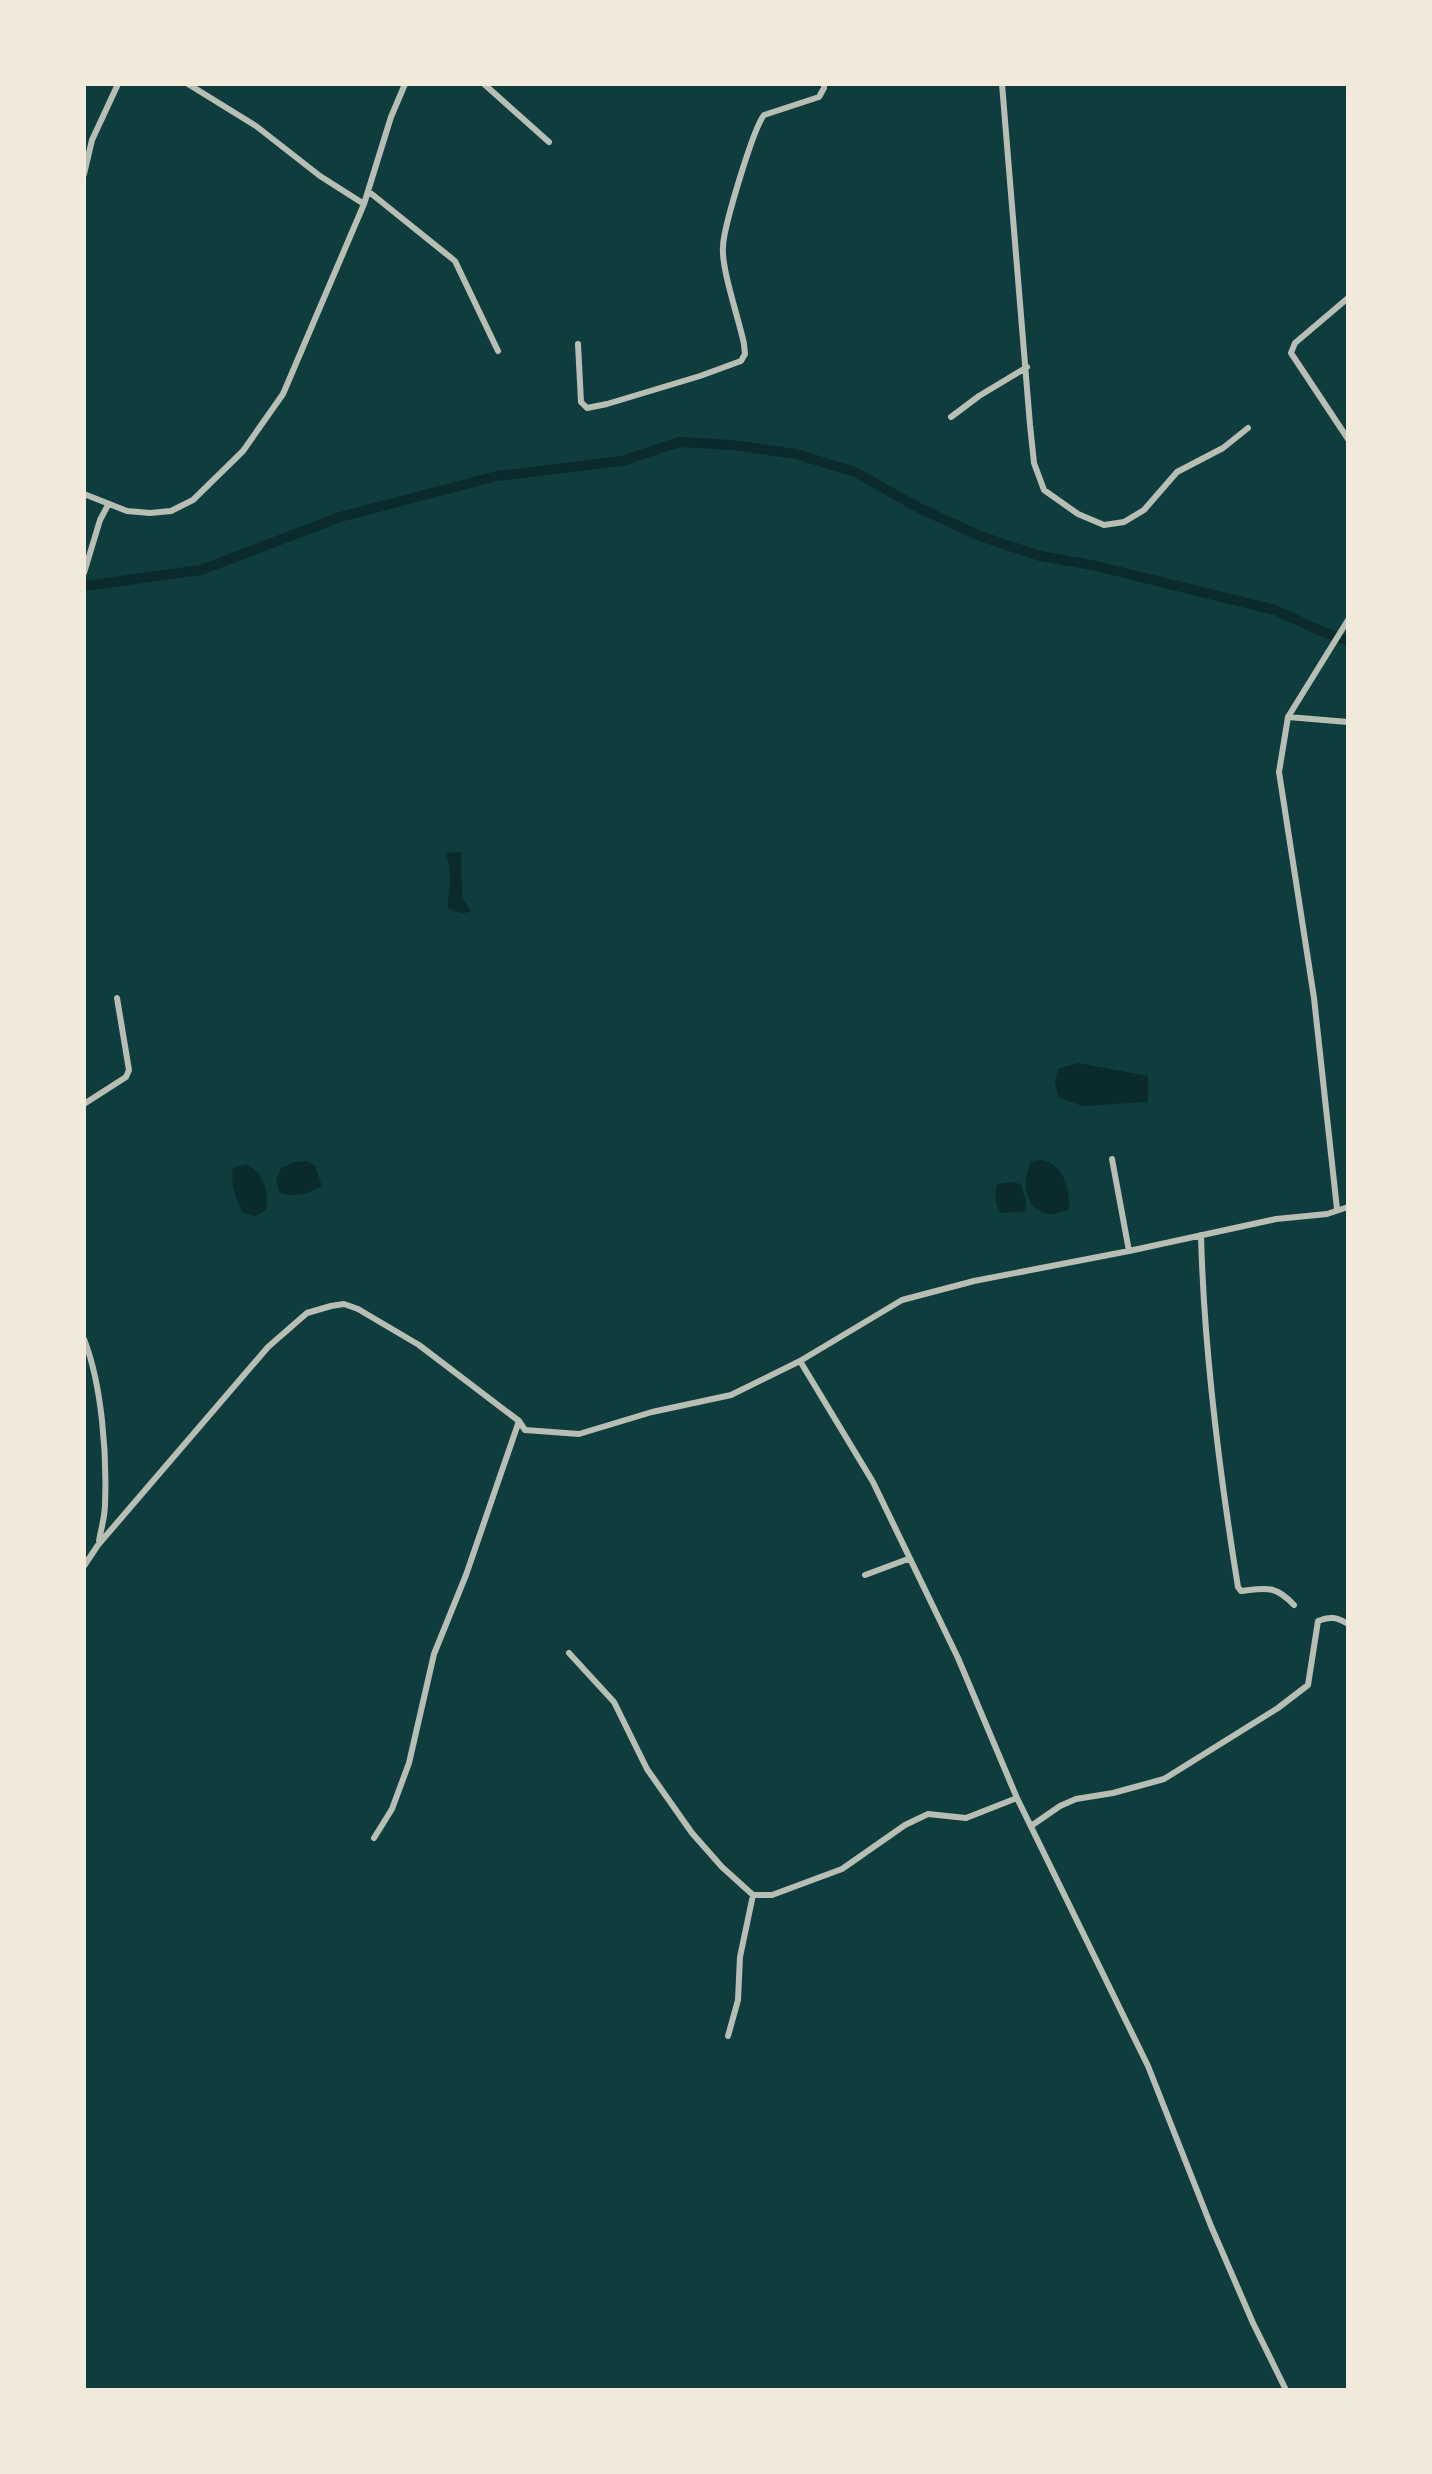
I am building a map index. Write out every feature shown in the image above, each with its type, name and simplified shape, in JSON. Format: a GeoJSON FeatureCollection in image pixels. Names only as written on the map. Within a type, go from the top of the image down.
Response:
{"type":"FeatureCollection","features":[{"type":"Feature","properties":{"kind":"street"},"geometry":{"type":"LineString","coordinates":[[84,174],[92,140],[118,84]]}},
{"type":"Feature","properties":{"kind":"street"},"geometry":{"type":"LineString","coordinates":[[188,84],[256,126],[320,176],[364,204]]}},
{"type":"Feature","properties":{"kind":"street"},"geometry":{"type":"LineString","coordinates":[[84,494],[127,511],[171,511],[193,500],[243,451],[283,394],[364,204],[391,117],[405,84]]}},
{"type":"Feature","properties":{"kind":"street"},"geometry":{"type":"LineString","coordinates":[[484,84],[549,142]]}},
{"type":"Feature","properties":{"kind":"street"},"geometry":{"type":"LineString","coordinates":[[578,344],[581,402],[587,408],[728,368],[741,361],[745,354],[744,344],[723,247],[735,197],[764,115],[819,97],[824,84]]}},
{"type":"Feature","properties":{"kind":"street"},"geometry":{"type":"LineString","coordinates":[[1002,84],[1034,463],[1044,490],[1078,514],[1104,525],[1124,522],[1144,510],[1177,472],[1223,448],[1248,428]]}},
{"type":"Feature","properties":{"kind":"street"},"geometry":{"type":"LineString","coordinates":[[368,191],[455,261],[498,351]]}},
{"type":"Feature","properties":{"kind":"street"},"geometry":{"type":"LineString","coordinates":[[1348,298],[1295,343],[1291,353],[1348,439]]}},
{"type":"Feature","properties":{"kind":"street"},"geometry":{"type":"LineString","coordinates":[[951,417],[1027,367]]}},
{"type":"Feature","properties":{"kind":"street"},"geometry":{"type":"LineString","coordinates":[[84,573],[100,520],[108,505]]}},
{"type":"Feature","properties":{"kind":"street"},"geometry":{"type":"LineString","coordinates":[[1337,1209],[1314,998],[1279,772],[1288,717],[1348,620]]}},
{"type":"Feature","properties":{"kind":"street"},"geometry":{"type":"LineString","coordinates":[[1288,717],[1348,722]]}},
{"type":"Feature","properties":{"kind":"street"},"geometry":{"type":"LineString","coordinates":[[84,1104],[126,1077],[129,1070],[117,998]]}},
{"type":"Feature","properties":{"kind":"street"},"geometry":{"type":"LineString","coordinates":[[1112,1159],[1129,1251]]}},
{"type":"Feature","properties":{"kind":"street"},"geometry":{"type":"LineString","coordinates":[[84,1566],[98,1545],[268,1347],[307,1313],[319,1309],[344,1304],[358,1309],[419,1345],[519,1421],[525,1430],[579,1434],[652,1412],[731,1395],[800,1361],[902,1300],[974,1281],[1276,1219],[1327,1214],[1348,1207]]}},
{"type":"Feature","properties":{"kind":"street"},"geometry":{"type":"LineString","coordinates":[[1201,1235],[1203,1305],[1217,1455],[1238,1587],[1241,1591],[1277,1590],[1294,1605]]}},
{"type":"Feature","properties":{"kind":"street"},"geometry":{"type":"LineString","coordinates":[[84,1339],[93,1363],[104,1446],[105,1507],[98,1545]]}},
{"type":"Feature","properties":{"kind":"street"},"geometry":{"type":"LineString","coordinates":[[800,1361],[873,1482],[958,1658],[1017,1798],[1148,2066],[1211,2226],[1286,2390]]}},
{"type":"Feature","properties":{"kind":"street"},"geometry":{"type":"LineString","coordinates":[[374,1838],[392,1809],[409,1763],[434,1654],[466,1575],[519,1421]]}},
{"type":"Feature","properties":{"kind":"street"},"geometry":{"type":"LineString","coordinates":[[865,1575],[908,1559]]}},
{"type":"Feature","properties":{"kind":"street"},"geometry":{"type":"LineString","coordinates":[[1031,1826],[1076,1799],[1164,1779],[1191,1764],[1308,1685],[1318,1621],[1337,1617],[1348,1624]]}},
{"type":"Feature","properties":{"kind":"street"},"geometry":{"type":"LineString","coordinates":[[569,1653],[614,1702],[647,1769],[692,1833],[722,1867],[753,1895],[772,1895],[842,1869],[905,1825],[928,1814],[966,1818],[1017,1798]]}},
{"type":"Feature","properties":{"kind":"street"},"geometry":{"type":"LineString","coordinates":[[728,2036],[738,2000],[740,1957],[753,1895]]}},
{"type":"Feature","properties":{"kind":"water"},"geometry":{"type":"Polygon","coordinates":[[[461,852],[462,898],[471,911],[465,913],[448,908],[450,873],[445,853],[461,852]]]}},
{"type":"Feature","properties":{"kind":"water"},"geometry":{"type":"Polygon","coordinates":[[[1078,1063],[1148,1076],[1148,1102],[1082,1106],[1058,1097],[1055,1082],[1058,1069],[1078,1063]]]}},
{"type":"Feature","properties":{"kind":"water"},"geometry":{"type":"Polygon","coordinates":[[[1041,1160],[1055,1166],[1064,1178],[1069,1209],[1046,1213],[1037,1210],[1031,1203],[1027,1194],[1027,1173],[1031,1162],[1041,1160]]]}},
{"type":"Feature","properties":{"kind":"water"},"geometry":{"type":"Polygon","coordinates":[[[307,1161],[315,1166],[322,1186],[301,1194],[280,1193],[276,1181],[281,1168],[307,1161]]]}},
{"type":"Feature","properties":{"kind":"water"},"geometry":{"type":"Polygon","coordinates":[[[246,1164],[261,1177],[266,1190],[266,1210],[256,1216],[243,1213],[233,1186],[233,1168],[246,1164]]]}},
{"type":"Feature","properties":{"kind":"water"},"geometry":{"type":"Polygon","coordinates":[[[1010,1182],[1021,1184],[1026,1211],[999,1212],[996,1187],[1010,1182]]]}},
{"type":"Feature","properties":{"kind":"waterway"},"geometry":{"type":"LineString","coordinates":[[84,586],[201,570],[340,517],[497,476],[622,461],[679,442],[732,445],[796,454],[855,472],[921,509],[980,536],[1040,556],[1092,565],[1275,610],[1348,641]]}}]}
